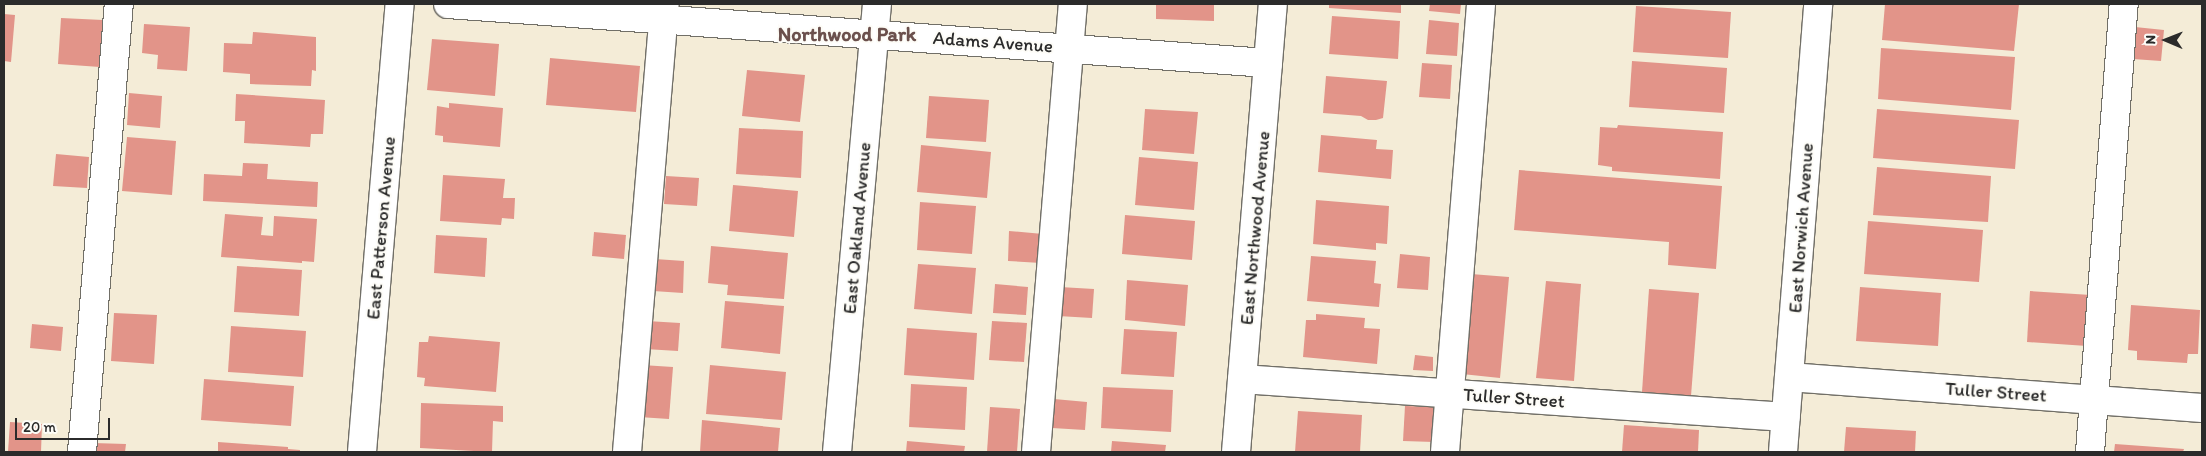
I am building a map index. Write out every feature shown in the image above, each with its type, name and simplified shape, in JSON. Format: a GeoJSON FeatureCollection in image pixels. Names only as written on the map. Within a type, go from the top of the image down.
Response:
{"type":"FeatureCollection","features":[{"type":"Feature","properties":{"kind":"street"},"geometry":{"type":"LineString","coordinates":[[82,452],[119,4]]}},
{"type":"Feature","properties":{"kind":"street","name":"East Patterson Avenue"},"geometry":{"type":"LineString","coordinates":[[362,452],[400,4]]}},
{"type":"Feature","properties":{"kind":"street","name":"Adams Avenue"},"geometry":{"type":"LineString","coordinates":[[448,4],[664,12],[874,33],[1268,63]]}},
{"type":"Feature","properties":{"kind":"street","name":"East Oakland Avenue"},"geometry":{"type":"LineString","coordinates":[[837,452],[877,4]]}},
{"type":"Feature","properties":{"kind":"street"},"geometry":{"type":"LineString","coordinates":[[1036,452],[1073,4]]}},
{"type":"Feature","properties":{"kind":"street","name":"East Northwood Avenue"},"geometry":{"type":"LineString","coordinates":[[1236,452],[1273,4]]}},
{"type":"Feature","properties":{"kind":"street"},"geometry":{"type":"LineString","coordinates":[[1445,452],[1481,4]]}},
{"type":"Feature","properties":{"kind":"street","name":"East Norwich Avenue"},"geometry":{"type":"LineString","coordinates":[[1783,452],[1818,4]]}},
{"type":"Feature","properties":{"kind":"street"},"geometry":{"type":"LineString","coordinates":[[2090,452],[2124,4]]}},
{"type":"Feature","properties":{"kind":"street"},"geometry":{"type":"LineString","coordinates":[[627,452],[664,12]]}},
{"type":"Feature","properties":{"kind":"street","name":"Tuller Street"},"geometry":{"type":"LineString","coordinates":[[1789,377],[2202,408]]}},
{"type":"Feature","properties":{"kind":"street","name":"Tuller Street"},"geometry":{"type":"LineString","coordinates":[[1242,379],[1786,417]]}},
{"type":"Feature","properties":{"kind":"building"},"geometry":{"type":"Polygon","coordinates":[[[1156,4],[1214,4],[1214,21],[1156,19],[1156,4]]]}},
{"type":"Feature","properties":{"kind":"building"},"geometry":{"type":"Polygon","coordinates":[[[1329,4],[1401,4],[1401,13],[1329,8],[1329,4]]]}},
{"type":"Feature","properties":{"kind":"building"},"geometry":{"type":"Polygon","coordinates":[[[1430,4],[1461,4],[1460,14],[1429,11],[1430,4]]]}},
{"type":"Feature","properties":{"kind":"building"},"geometry":{"type":"Polygon","coordinates":[[[1885,4],[2019,4],[2014,51],[1882,40],[1885,4]]]}},
{"type":"Feature","properties":{"kind":"building"},"geometry":{"type":"Polygon","coordinates":[[[1636,6],[1731,12],[1728,58],[1633,52],[1636,6]]]}},
{"type":"Feature","properties":{"kind":"building"},"geometry":{"type":"Polygon","coordinates":[[[4,14],[15,15],[11,62],[4,61],[4,14]]]}},
{"type":"Feature","properties":{"kind":"building"},"geometry":{"type":"Polygon","coordinates":[[[1332,16],[1400,21],[1398,59],[1329,54],[1332,16]]]}},
{"type":"Feature","properties":{"kind":"building"},"geometry":{"type":"Polygon","coordinates":[[[61,18],[103,20],[100,67],[58,64],[61,18]]]}},
{"type":"Feature","properties":{"kind":"building"},"geometry":{"type":"Polygon","coordinates":[[[1429,20],[1459,23],[1457,56],[1426,54],[1429,20]]]}},
{"type":"Feature","properties":{"kind":"building"},"geometry":{"type":"Polygon","coordinates":[[[144,24],[190,27],[187,71],[157,69],[158,55],[142,53],[144,24]]]}},
{"type":"Feature","properties":{"kind":"building"},"geometry":{"type":"Polygon","coordinates":[[[2135,27],[2164,30],[2161,61],[2133,59],[2135,27]]]}},
{"type":"Feature","properties":{"kind":"building"},"geometry":{"type":"Polygon","coordinates":[[[253,32],[316,37],[316,71],[312,70],[311,86],[250,84],[250,74],[223,72],[224,43],[252,44],[253,32]]]}},
{"type":"Feature","properties":{"kind":"building"},"geometry":{"type":"Polygon","coordinates":[[[432,39],[499,44],[495,96],[427,90],[432,39]]]}},
{"type":"Feature","properties":{"kind":"building"},"geometry":{"type":"Polygon","coordinates":[[[1881,48],[2015,57],[2011,110],[1878,99],[1881,48]]]}},
{"type":"Feature","properties":{"kind":"building"},"geometry":{"type":"Polygon","coordinates":[[[550,58],[640,66],[636,112],[546,105],[550,58]]]}},
{"type":"Feature","properties":{"kind":"building"},"geometry":{"type":"Polygon","coordinates":[[[1632,61],[1727,68],[1724,113],[1629,107],[1632,61]]]}},
{"type":"Feature","properties":{"kind":"building"},"geometry":{"type":"Polygon","coordinates":[[[1422,63],[1452,65],[1450,99],[1419,97],[1422,63]]]}},
{"type":"Feature","properties":{"kind":"building"},"geometry":{"type":"Polygon","coordinates":[[[747,70],[805,75],[800,122],[742,116],[747,70]]]}},
{"type":"Feature","properties":{"kind":"building"},"geometry":{"type":"Polygon","coordinates":[[[1326,76],[1387,81],[1383,118],[1368,120],[1361,116],[1323,113],[1326,76]]]}},
{"type":"Feature","properties":{"kind":"building"},"geometry":{"type":"Polygon","coordinates":[[[129,93],[162,96],[160,128],[127,125],[129,93]]]}},
{"type":"Feature","properties":{"kind":"building"},"geometry":{"type":"Polygon","coordinates":[[[236,94],[325,100],[323,134],[311,134],[310,147],[244,143],[245,121],[235,121],[236,94]]]}},
{"type":"Feature","properties":{"kind":"building"},"geometry":{"type":"Polygon","coordinates":[[[929,96],[989,100],[986,142],[926,138],[929,96]]]}},
{"type":"Feature","properties":{"kind":"building"},"geometry":{"type":"Polygon","coordinates":[[[449,103],[503,108],[500,147],[443,142],[443,136],[435,135],[437,106],[449,108],[449,103]]]}},
{"type":"Feature","properties":{"kind":"building"},"geometry":{"type":"Polygon","coordinates":[[[1145,109],[1198,112],[1194,154],[1142,150],[1145,109]]]}},
{"type":"Feature","properties":{"kind":"building"},"geometry":{"type":"Polygon","coordinates":[[[1877,109],[2019,120],[2015,169],[1873,158],[1877,109]]]}},
{"type":"Feature","properties":{"kind":"building"},"geometry":{"type":"Polygon","coordinates":[[[1618,125],[1723,132],[1720,179],[1612,171],[1612,167],[1598,165],[1600,127],[1617,128],[1618,125]]]}},
{"type":"Feature","properties":{"kind":"building"},"geometry":{"type":"Polygon","coordinates":[[[739,128],[803,131],[801,178],[736,174],[739,128]]]}},
{"type":"Feature","properties":{"kind":"building"},"geometry":{"type":"Polygon","coordinates":[[[1321,135],[1377,140],[1376,149],[1393,150],[1391,179],[1318,172],[1321,135]]]}},
{"type":"Feature","properties":{"kind":"building"},"geometry":{"type":"Polygon","coordinates":[[[127,137],[176,141],[172,195],[122,191],[127,137]]]}},
{"type":"Feature","properties":{"kind":"building"},"geometry":{"type":"Polygon","coordinates":[[[921,145],[991,152],[987,198],[917,192],[921,145]]]}},
{"type":"Feature","properties":{"kind":"building"},"geometry":{"type":"Polygon","coordinates":[[[56,154],[89,157],[87,188],[53,186],[56,154]]]}},
{"type":"Feature","properties":{"kind":"building"},"geometry":{"type":"Polygon","coordinates":[[[1139,157],[1198,162],[1194,210],[1135,205],[1139,157]]]}},
{"type":"Feature","properties":{"kind":"building"},"geometry":{"type":"Polygon","coordinates":[[[243,163],[268,164],[267,179],[318,182],[317,207],[203,201],[204,174],[242,176],[243,163]]]}},
{"type":"Feature","properties":{"kind":"building"},"geometry":{"type":"Polygon","coordinates":[[[1877,167],[1991,176],[1988,222],[1873,215],[1877,167]]]}},
{"type":"Feature","properties":{"kind":"building"},"geometry":{"type":"Polygon","coordinates":[[[1519,170],[1722,186],[1716,269],[1668,265],[1669,242],[1514,230],[1519,170]]]}},
{"type":"Feature","properties":{"kind":"building"},"geometry":{"type":"Polygon","coordinates":[[[443,175],[505,179],[503,198],[515,198],[514,219],[502,218],[501,225],[440,221],[443,175]]]}},
{"type":"Feature","properties":{"kind":"building"},"geometry":{"type":"Polygon","coordinates":[[[666,176],[699,178],[697,206],[664,204],[666,176]]]}},
{"type":"Feature","properties":{"kind":"building"},"geometry":{"type":"Polygon","coordinates":[[[733,185],[798,191],[794,237],[729,231],[733,185]]]}},
{"type":"Feature","properties":{"kind":"building"},"geometry":{"type":"Polygon","coordinates":[[[1316,200],[1389,206],[1387,244],[1376,243],[1376,250],[1313,244],[1316,200]]]}},
{"type":"Feature","properties":{"kind":"building"},"geometry":{"type":"Polygon","coordinates":[[[920,202],[976,206],[972,254],[917,250],[920,202]]]}},
{"type":"Feature","properties":{"kind":"building"},"geometry":{"type":"Polygon","coordinates":[[[225,214],[263,217],[261,235],[273,236],[274,216],[317,219],[314,262],[302,261],[302,263],[221,257],[225,214]]]}},
{"type":"Feature","properties":{"kind":"building"},"geometry":{"type":"Polygon","coordinates":[[[1125,215],[1195,221],[1192,260],[1122,254],[1125,215]]]}},
{"type":"Feature","properties":{"kind":"building"},"geometry":{"type":"Polygon","coordinates":[[[1868,221],[1983,230],[1979,282],[1864,274],[1868,221]]]}},
{"type":"Feature","properties":{"kind":"building"},"geometry":{"type":"Polygon","coordinates":[[[1009,231],[1043,234],[1041,263],[1008,261],[1009,231]]]}},
{"type":"Feature","properties":{"kind":"building"},"geometry":{"type":"Polygon","coordinates":[[[594,232],[626,235],[624,259],[592,256],[594,232]]]}},
{"type":"Feature","properties":{"kind":"building"},"geometry":{"type":"Polygon","coordinates":[[[436,235],[487,238],[485,277],[434,273],[436,235]]]}},
{"type":"Feature","properties":{"kind":"building"},"geometry":{"type":"Polygon","coordinates":[[[711,246],[788,253],[784,299],[727,295],[728,285],[708,283],[711,246]]]}},
{"type":"Feature","properties":{"kind":"building"},"geometry":{"type":"Polygon","coordinates":[[[1400,254],[1430,257],[1428,290],[1397,288],[1400,254]]]}},
{"type":"Feature","properties":{"kind":"building"},"geometry":{"type":"Polygon","coordinates":[[[1311,256],[1376,261],[1374,283],[1381,284],[1379,307],[1307,301],[1311,256]]]}},
{"type":"Feature","properties":{"kind":"building"},"geometry":{"type":"Polygon","coordinates":[[[655,259],[684,261],[683,293],[653,291],[655,259]]]}},
{"type":"Feature","properties":{"kind":"building"},"geometry":{"type":"Polygon","coordinates":[[[918,264],[976,268],[972,314],[914,309],[918,264]]]}},
{"type":"Feature","properties":{"kind":"building"},"geometry":{"type":"Polygon","coordinates":[[[237,266],[302,270],[299,316],[234,312],[237,266]]]}},
{"type":"Feature","properties":{"kind":"building"},"geometry":{"type":"Polygon","coordinates":[[[1471,274],[1509,277],[1500,378],[1462,374],[1471,274]]]}},
{"type":"Feature","properties":{"kind":"building"},"geometry":{"type":"Polygon","coordinates":[[[1127,280],[1188,285],[1185,326],[1125,320],[1127,280]]]}},
{"type":"Feature","properties":{"kind":"building"},"geometry":{"type":"Polygon","coordinates":[[[1546,281],[1581,284],[1574,381],[1536,378],[1546,281]]]}},
{"type":"Feature","properties":{"kind":"building"},"geometry":{"type":"Polygon","coordinates":[[[995,284],[1028,287],[1026,315],[993,313],[995,284]]]}},
{"type":"Feature","properties":{"kind":"building"},"geometry":{"type":"Polygon","coordinates":[[[1060,287],[1094,289],[1092,318],[1058,316],[1060,287]]]}},
{"type":"Feature","properties":{"kind":"building"},"geometry":{"type":"Polygon","coordinates":[[[1860,287],[1941,293],[1938,346],[1856,341],[1860,287]]]}},
{"type":"Feature","properties":{"kind":"building"},"geometry":{"type":"Polygon","coordinates":[[[1649,289],[1699,293],[1691,396],[1642,392],[1649,289]]]}},
{"type":"Feature","properties":{"kind":"building"},"geometry":{"type":"Polygon","coordinates":[[[2030,291],[2091,295],[2087,346],[2027,342],[2030,291]]]}},
{"type":"Feature","properties":{"kind":"building"},"geometry":{"type":"Polygon","coordinates":[[[725,301],[784,306],[780,354],[721,348],[725,301]]]}},
{"type":"Feature","properties":{"kind":"building"},"geometry":{"type":"Polygon","coordinates":[[[2131,305],[2200,310],[2198,354],[2188,354],[2187,363],[2137,360],[2137,351],[2128,350],[2131,305]]]}},
{"type":"Feature","properties":{"kind":"building"},"geometry":{"type":"Polygon","coordinates":[[[114,313],[157,315],[154,364],[111,361],[114,313]]]}},
{"type":"Feature","properties":{"kind":"building"},"geometry":{"type":"Polygon","coordinates":[[[1316,314],[1365,318],[1364,328],[1380,329],[1377,364],[1303,357],[1306,320],[1316,320],[1316,314]]]}},
{"type":"Feature","properties":{"kind":"building"},"geometry":{"type":"Polygon","coordinates":[[[647,321],[680,323],[678,351],[645,349],[647,321]]]}},
{"type":"Feature","properties":{"kind":"building"},"geometry":{"type":"Polygon","coordinates":[[[992,321],[1027,323],[1024,362],[989,360],[992,321]]]}},
{"type":"Feature","properties":{"kind":"building"},"geometry":{"type":"Polygon","coordinates":[[[32,324],[63,327],[61,351],[30,348],[32,324]]]}},
{"type":"Feature","properties":{"kind":"building"},"geometry":{"type":"Polygon","coordinates":[[[231,326],[306,331],[303,377],[228,372],[231,326]]]}},
{"type":"Feature","properties":{"kind":"building"},"geometry":{"type":"Polygon","coordinates":[[[907,328],[977,333],[974,380],[904,375],[907,328]]]}},
{"type":"Feature","properties":{"kind":"building"},"geometry":{"type":"Polygon","coordinates":[[[1124,329],[1177,332],[1174,377],[1121,374],[1124,329]]]}},
{"type":"Feature","properties":{"kind":"building"},"geometry":{"type":"Polygon","coordinates":[[[429,336],[500,342],[496,392],[424,386],[425,378],[417,377],[419,342],[428,342],[429,336]]]}},
{"type":"Feature","properties":{"kind":"building"},"geometry":{"type":"Polygon","coordinates":[[[1415,355],[1433,357],[1433,371],[1413,370],[1415,355]]]}},
{"type":"Feature","properties":{"kind":"building"},"geometry":{"type":"Polygon","coordinates":[[[642,365],[673,367],[669,419],[639,417],[642,365]]]}},
{"type":"Feature","properties":{"kind":"building"},"geometry":{"type":"Polygon","coordinates":[[[710,365],[786,372],[782,420],[706,414],[710,365]]]}},
{"type":"Feature","properties":{"kind":"building"},"geometry":{"type":"Polygon","coordinates":[[[204,379],[294,386],[291,426],[201,420],[204,379]]]}},
{"type":"Feature","properties":{"kind":"building"},"geometry":{"type":"Polygon","coordinates":[[[911,384],[967,387],[965,430],[909,427],[911,384]]]}},
{"type":"Feature","properties":{"kind":"building"},"geometry":{"type":"Polygon","coordinates":[[[1103,387],[1173,390],[1171,432],[1101,428],[1103,387]]]}},
{"type":"Feature","properties":{"kind":"building"},"geometry":{"type":"Polygon","coordinates":[[[1054,399],[1087,402],[1085,430],[1052,428],[1054,399]]]}},
{"type":"Feature","properties":{"kind":"building"},"geometry":{"type":"Polygon","coordinates":[[[421,403],[503,406],[503,422],[493,421],[492,452],[420,448],[421,403]]]}},
{"type":"Feature","properties":{"kind":"building"},"geometry":{"type":"Polygon","coordinates":[[[1405,406],[1436,407],[1434,442],[1403,441],[1405,406]]]}},
{"type":"Feature","properties":{"kind":"building"},"geometry":{"type":"Polygon","coordinates":[[[990,407],[1020,409],[1017,452],[987,452],[990,407]]]}},
{"type":"Feature","properties":{"kind":"building"},"geometry":{"type":"Polygon","coordinates":[[[1298,411],[1362,415],[1360,452],[1295,452],[1298,411]]]}},
{"type":"Feature","properties":{"kind":"building"},"geometry":{"type":"Polygon","coordinates":[[[702,420],[780,428],[778,452],[700,452],[702,420]]]}},
{"type":"Feature","properties":{"kind":"building"},"geometry":{"type":"Polygon","coordinates":[[[10,422],[42,424],[41,452],[8,452],[10,422]]]}},
{"type":"Feature","properties":{"kind":"building"},"geometry":{"type":"Polygon","coordinates":[[[1624,425],[1699,430],[1698,452],[1622,452],[1624,425]]]}},
{"type":"Feature","properties":{"kind":"building"},"geometry":{"type":"Polygon","coordinates":[[[1846,427],[1916,431],[1915,452],[1844,452],[1846,427]]]}},
{"type":"Feature","properties":{"kind":"building"},"geometry":{"type":"Polygon","coordinates":[[[907,441],[965,446],[964,452],[906,452],[907,441]]]}},
{"type":"Feature","properties":{"kind":"building"},"geometry":{"type":"Polygon","coordinates":[[[1112,441],[1166,445],[1165,452],[1111,452],[1112,441]]]}},
{"type":"Feature","properties":{"kind":"building"},"geometry":{"type":"Polygon","coordinates":[[[218,442],[288,447],[288,449],[300,450],[300,452],[218,452],[218,442]]]}},
{"type":"Feature","properties":{"kind":"building"},"geometry":{"type":"Polygon","coordinates":[[[93,443],[126,444],[125,452],[92,452],[93,443]]]}},
{"type":"Feature","properties":{"kind":"building"},"geometry":{"type":"Polygon","coordinates":[[[2115,444],[2184,449],[2183,452],[2114,452],[2115,444]]]}},
{"type":"Feature","properties":{"kind":"district","name":"Northwood Park"},"geometry":{"type":"Point","coordinates":[847,34]}}]}
